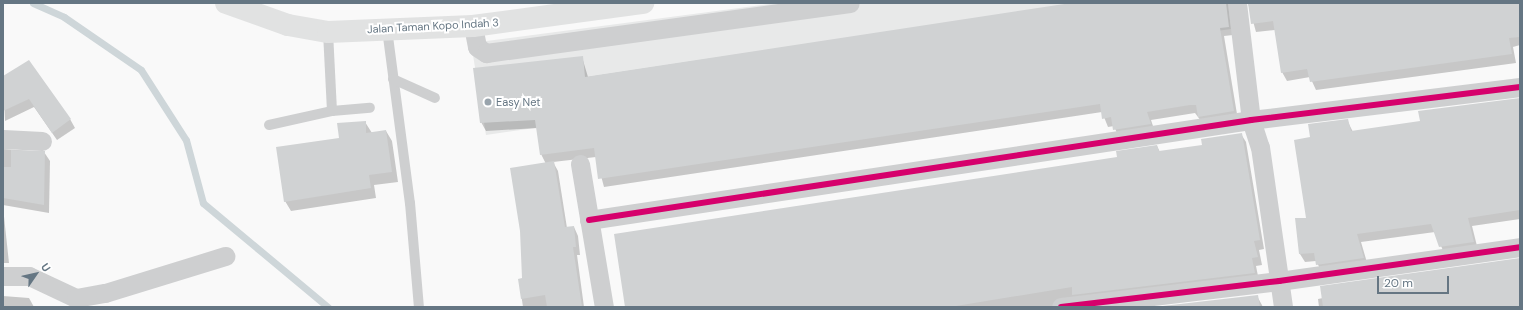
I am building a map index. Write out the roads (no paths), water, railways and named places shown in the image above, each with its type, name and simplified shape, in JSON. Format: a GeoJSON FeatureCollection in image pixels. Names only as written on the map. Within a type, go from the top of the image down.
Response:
{"type":"FeatureCollection","features":[{"type":"Feature","properties":{"kind":"main road","name":"Jalan Taman Kopo Indah 3"},"geometry":{"type":"LineString","coordinates":[[226,3],[288,25],[328,32],[473,26],[637,3]]}},
{"type":"Feature","properties":{"kind":"street"},"geometry":{"type":"LineString","coordinates":[[473,26],[479,50],[499,52],[850,3]]}},
{"type":"Feature","properties":{"kind":"street"},"geometry":{"type":"LineString","coordinates":[[1237,3],[1257,119]]}},
{"type":"Feature","properties":{"kind":"street"},"geometry":{"type":"LineString","coordinates":[[1248,3],[1260,147],[1283,307]]}},
{"type":"Feature","properties":{"kind":"street"},"geometry":{"type":"LineString","coordinates":[[589,220],[1257,119],[1520,88]]}},
{"type":"Feature","properties":{"kind":"street"},"geometry":{"type":"LineString","coordinates":[[3,139],[42,141]]}},
{"type":"Feature","properties":{"kind":"street"},"geometry":{"type":"LineString","coordinates":[[580,164],[604,307]]}},
{"type":"Feature","properties":{"kind":"street"},"geometry":{"type":"LineString","coordinates":[[1062,307],[1280,281],[1520,247]]}},
{"type":"Feature","properties":{"kind":"street"},"geometry":{"type":"LineString","coordinates":[[3,276],[29,276],[76,298],[105,293],[225,256]]}},
{"type":"Feature","properties":{"kind":"lane"},"geometry":{"type":"LineString","coordinates":[[387,29],[419,307]]}},
{"type":"Feature","properties":{"kind":"lane"},"geometry":{"type":"LineString","coordinates":[[328,32],[332,111]]}},
{"type":"Feature","properties":{"kind":"lane"},"geometry":{"type":"LineString","coordinates":[[393,79],[435,98]]}},
{"type":"Feature","properties":{"kind":"lane"},"geometry":{"type":"LineString","coordinates":[[269,125],[332,111],[370,108]]}},
{"type":"Feature","properties":{"kind":"waterway"},"geometry":{"type":"LineString","coordinates":[[33,3],[64,17],[141,70],[186,140],[203,203],[328,307]]}},
{"type":"Feature","properties":{"kind":"place","name":"Easy Net"},"geometry":{"type":"Point","coordinates":[488,102]}}]}
